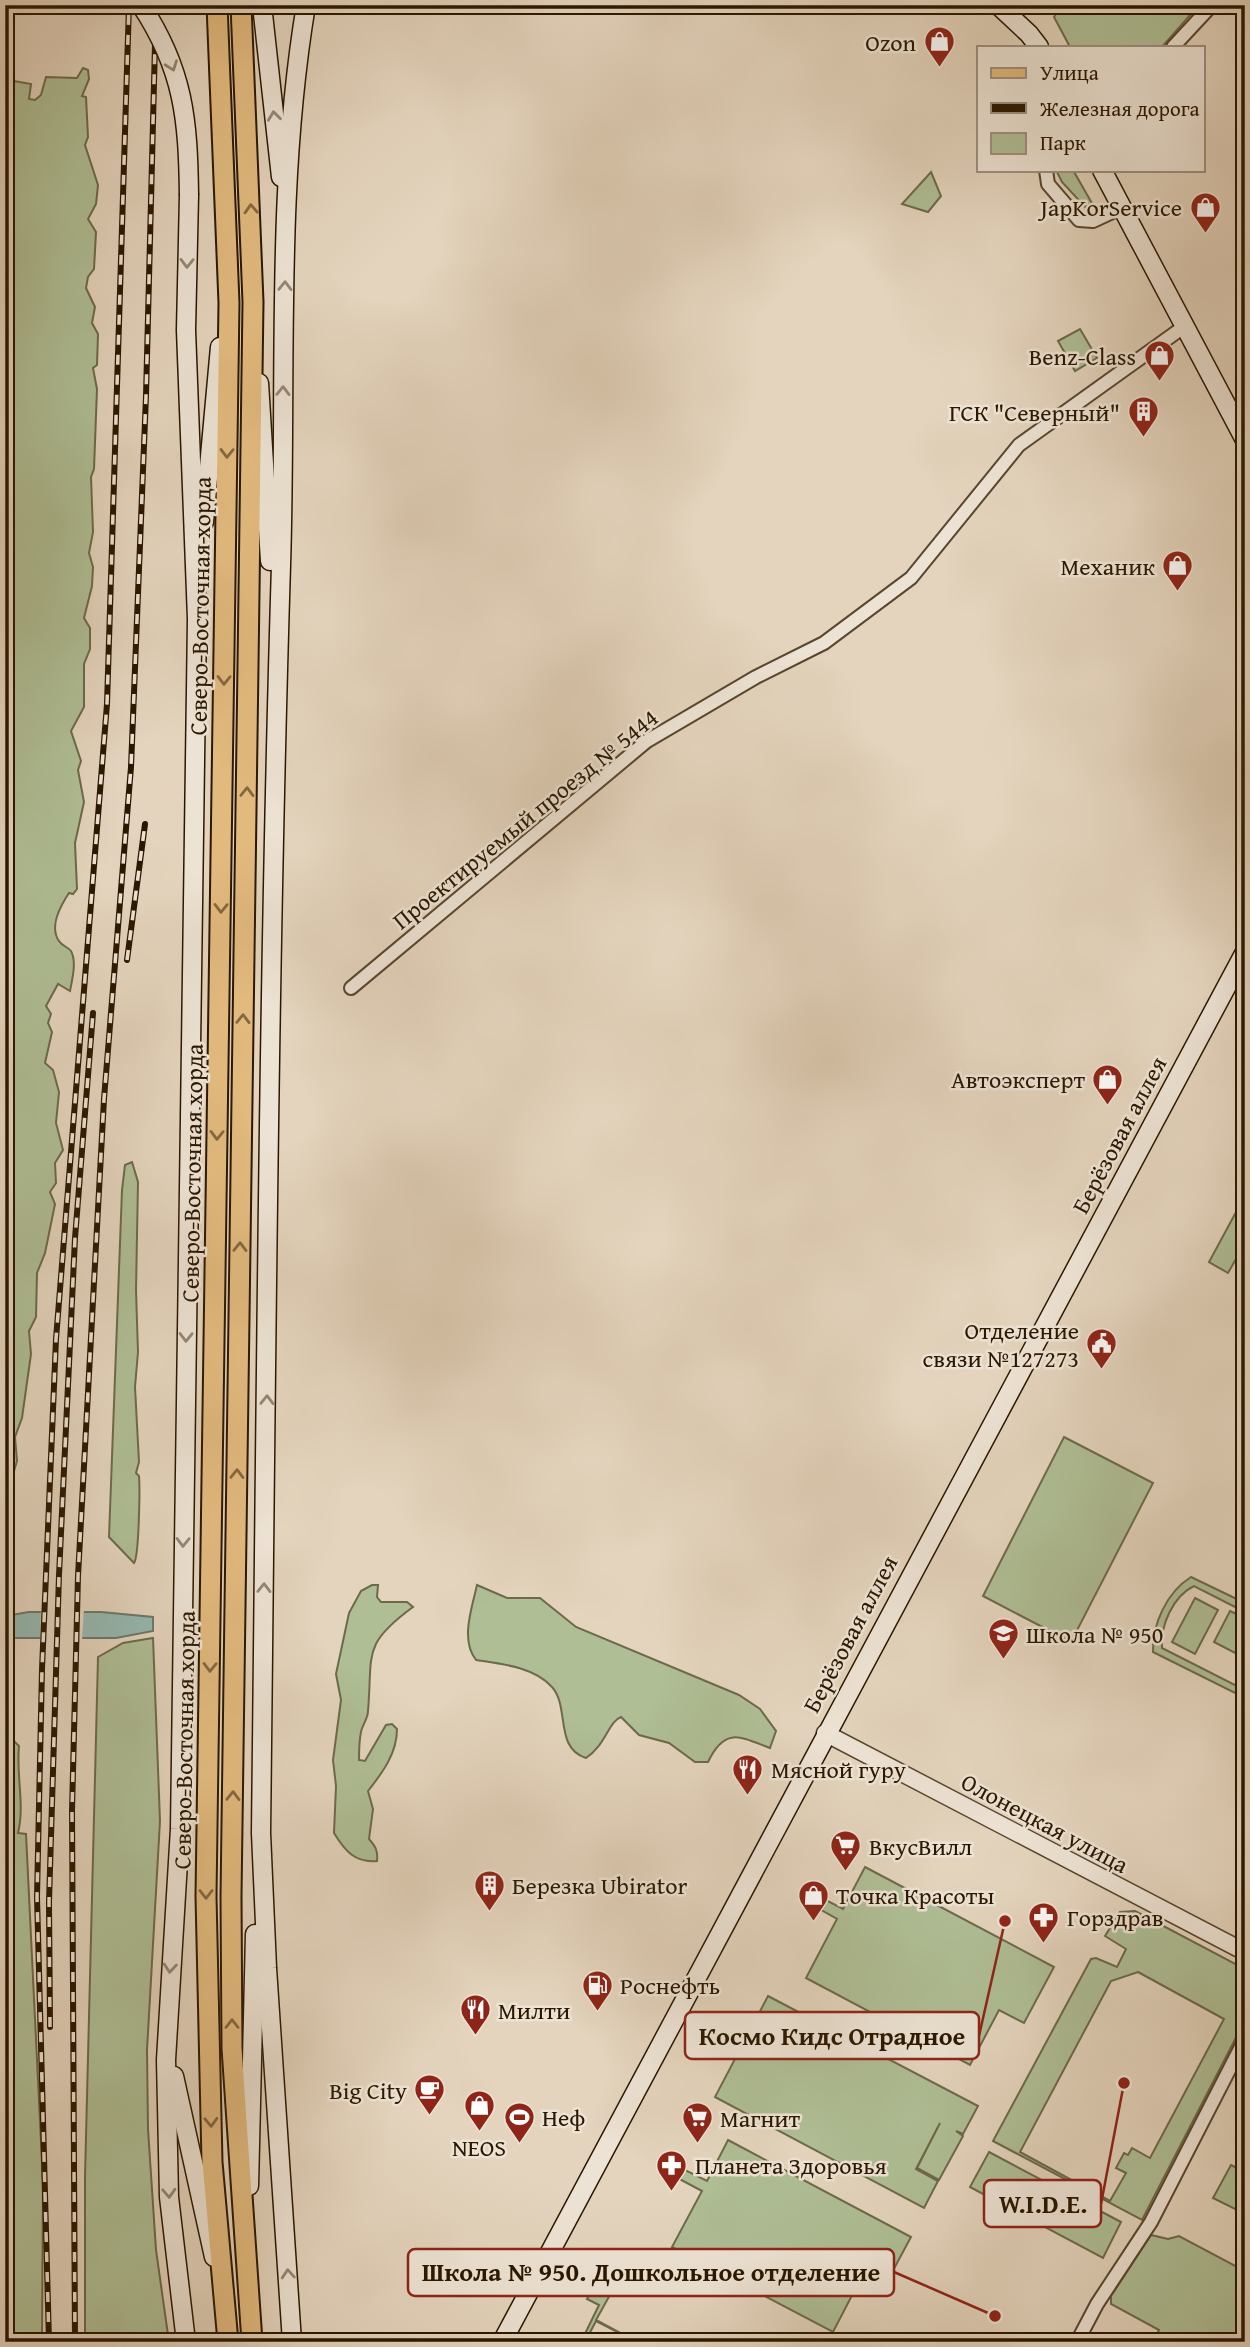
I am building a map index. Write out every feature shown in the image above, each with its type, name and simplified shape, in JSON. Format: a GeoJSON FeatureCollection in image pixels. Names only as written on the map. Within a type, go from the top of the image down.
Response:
{"type":"FeatureCollection","features":[{"type":"Feature","properties":{"kind":"main road"},"geometry":{"type":"LineString","coordinates":[[141,5],[167,51],[178,81],[185,110],[189,195],[186,330],[197,619],[180,1829],[167,2002],[166,2118],[169,2197],[186,2342]]}},
{"type":"Feature","properties":{"kind":"main road","name":"Северо-Восточная хорда"},"geometry":{"type":"LineString","coordinates":[[217,5],[228,262],[206,1896],[212,2162],[227,2341]]}},
{"type":"Feature","properties":{"kind":"main road","name":"Северо-Восточная хорда"},"geometry":{"type":"LineString","coordinates":[[242,5],[253,302],[232,2048],[252,2340]]}},
{"type":"Feature","properties":{"kind":"main road"},"geometry":{"type":"LineString","coordinates":[[262,5],[286,233]]}},
{"type":"Feature","properties":{"kind":"main road"},"geometry":{"type":"LineString","coordinates":[[245,2263],[254,1961],[261,1833],[277,655],[286,233],[296,79],[306,5]]}},
{"type":"Feature","properties":{"kind":"main road"},"geometry":{"type":"LineString","coordinates":[[998,5],[1029,34],[1037,46]]}},
{"type":"Feature","properties":{"kind":"main road"},"geometry":{"type":"LineString","coordinates":[[1102,172],[1245,440]]}},
{"type":"Feature","properties":{"kind":"main road"},"geometry":{"type":"LineString","coordinates":[[197,619],[228,262]]}},
{"type":"Feature","properties":{"kind":"main road"},"geometry":{"type":"LineString","coordinates":[[253,302],[277,655]]}},
{"type":"Feature","properties":{"kind":"main road","name":"Берёзовая аллея"},"geometry":{"type":"LineString","coordinates":[[502,2342],[727,1924],[825,1733],[1245,952]]}},
{"type":"Feature","properties":{"kind":"main road"},"geometry":{"type":"LineString","coordinates":[[261,1833],[267,1968],[292,2342]]}},
{"type":"Feature","properties":{"kind":"main road"},"geometry":{"type":"LineString","coordinates":[[167,2002],[176,2087],[224,2295]]}},
{"type":"Feature","properties":{"kind":"street"},"geometry":{"type":"LineString","coordinates":[[1174,46],[1212,5]]}},
{"type":"Feature","properties":{"kind":"street"},"geometry":{"type":"LineString","coordinates":[[1046,172],[1048,184],[1079,220],[1093,221],[1121,208]]}},
{"type":"Feature","properties":{"kind":"street","name":"Проектируемый проезд № 5444"},"geometry":{"type":"LineString","coordinates":[[351,988],[647,740],[755,677],[824,643],[911,578],[1019,445],[1185,327]]}},
{"type":"Feature","properties":{"kind":"street","name":"Олонецкая улица"},"geometry":{"type":"LineString","coordinates":[[825,1733],[1245,1952]]}},
{"type":"Feature","properties":{"kind":"street"},"geometry":{"type":"LineString","coordinates":[[1077,2342],[1097,2304],[1151,2222],[1245,2039]]}},
{"type":"Feature","properties":{"kind":"green space"},"geometry":{"type":"Polygon","coordinates":[[[1062,5],[1199,5],[1163,46],[1069,46],[1054,17],[1062,5]]]}},
{"type":"Feature","properties":{"kind":"green space"},"geometry":{"type":"Polygon","coordinates":[[[5,65],[8,80],[31,84],[29,99],[35,100],[41,95],[46,77],[77,78],[83,68],[88,70],[89,79],[82,96],[86,97],[88,137],[85,145],[98,185],[96,204],[88,219],[96,232],[94,269],[88,277],[86,288],[95,307],[92,323],[98,334],[97,365],[93,368],[97,389],[94,469],[91,477],[93,532],[89,553],[93,567],[92,586],[84,618],[90,628],[90,649],[84,664],[84,707],[71,731],[81,761],[78,770],[84,802],[75,843],[77,889],[73,894],[69,893],[57,916],[55,929],[59,941],[71,951],[74,971],[70,991],[58,984],[46,1006],[51,1014],[48,1023],[52,1032],[45,1063],[53,1070],[59,1092],[56,1123],[63,1150],[55,1163],[56,1183],[50,1192],[55,1204],[45,1253],[37,1273],[36,1317],[29,1331],[31,1354],[22,1418],[15,1437],[17,1461],[7,1495],[13,1512],[10,1557],[5,1563],[5,65]]]}},
{"type":"Feature","properties":{"kind":"green space"},"geometry":{"type":"Polygon","coordinates":[[[931,172],[941,196],[928,212],[902,204],[931,172]]]}},
{"type":"Feature","properties":{"kind":"green space"},"geometry":{"type":"Polygon","coordinates":[[[1057,172],[1074,172],[1093,205],[1085,207],[1062,182],[1057,172]]]}},
{"type":"Feature","properties":{"kind":"green space"},"geometry":{"type":"Polygon","coordinates":[[[1080,329],[1097,358],[1075,371],[1058,341],[1080,329]]]}},
{"type":"Feature","properties":{"kind":"green space"},"geometry":{"type":"Polygon","coordinates":[[[132,1162],[138,1182],[138,1352],[135,1387],[139,1462],[136,1473],[139,1476],[139,1494],[134,1563],[109,1537],[122,1190],[125,1165],[132,1162]]]}},
{"type":"Feature","properties":{"kind":"green space"},"geometry":{"type":"Polygon","coordinates":[[[1235,1214],[1245,1220],[1245,1243],[1228,1273],[1209,1262],[1235,1214]]]}},
{"type":"Feature","properties":{"kind":"green space"},"geometry":{"type":"Polygon","coordinates":[[[1064,1437],[1153,1483],[1071,1642],[983,1596],[1064,1437]]]}},
{"type":"Feature","properties":{"kind":"green space"},"geometry":{"type":"Polygon","coordinates":[[[1191,1577],[1245,1603],[1245,1612],[1194,1586],[1180,1597],[1169,1612],[1163,1630],[1162,1648],[1245,1690],[1245,1698],[1153,1652],[1158,1620],[1168,1600],[1182,1583],[1191,1577]]]}},
{"type":"Feature","properties":{"kind":"green space"},"geometry":{"type":"Polygon","coordinates":[[[378,1585],[377,1597],[381,1602],[407,1602],[413,1607],[396,1620],[377,1642],[371,1663],[368,1714],[360,1735],[359,1760],[365,1761],[386,1725],[392,1724],[397,1729],[392,1754],[368,1791],[373,1809],[369,1839],[376,1849],[377,1861],[357,1858],[342,1845],[334,1833],[336,1786],[333,1760],[341,1700],[336,1674],[349,1613],[361,1591],[378,1585]]]}},
{"type":"Feature","properties":{"kind":"green space"},"geometry":{"type":"Polygon","coordinates":[[[477,1585],[507,1598],[540,1598],[576,1627],[739,1695],[760,1709],[776,1731],[770,1748],[734,1737],[721,1743],[708,1762],[695,1762],[669,1743],[639,1735],[621,1717],[613,1723],[602,1741],[586,1758],[576,1753],[566,1736],[557,1695],[545,1680],[507,1665],[476,1660],[471,1652],[468,1634],[477,1585]]]}},
{"type":"Feature","properties":{"kind":"green space"},"geometry":{"type":"Polygon","coordinates":[[[1195,1598],[1218,1610],[1195,1654],[1172,1642],[1195,1598]]]}},
{"type":"Feature","properties":{"kind":"green space"},"geometry":{"type":"Polygon","coordinates":[[[1230,1611],[1245,1618],[1245,1658],[1214,1642],[1230,1611]]]}},
{"type":"Feature","properties":{"kind":"green space"},"geometry":{"type":"Polygon","coordinates":[[[153,1638],[160,1821],[147,2050],[148,2129],[156,2250],[169,2342],[85,2342],[85,2177],[98,1657],[123,1643],[153,1638]]]}},
{"type":"Feature","properties":{"kind":"green space"},"geometry":{"type":"Polygon","coordinates":[[[5,1732],[19,1746],[21,1812],[18,1833],[26,1834],[43,2183],[42,2342],[5,2342],[5,1732]]]}},
{"type":"Feature","properties":{"kind":"green space"},"geometry":{"type":"Polygon","coordinates":[[[865,1867],[1054,1967],[1024,2023],[999,2010],[970,2065],[806,1978],[837,1919],[814,1906],[820,1897],[843,1909],[865,1867]]]}},
{"type":"Feature","properties":{"kind":"green space"},"geometry":{"type":"Polygon","coordinates":[[[1135,1911],[1245,1969],[1245,2020],[1142,2220],[993,2141],[1091,1959],[1096,1958],[1117,1967],[1126,1949],[1105,1936],[1120,1912],[1135,1911]],[[1138,1972],[1111,1981],[1020,2152],[1110,2201],[1126,2173],[1116,2168],[1124,2153],[1128,2155],[1132,2148],[1150,2158],[1224,2019],[1138,1972]]]}},
{"type":"Feature","properties":{"kind":"green space"},"geometry":{"type":"Polygon","coordinates":[[[768,1996],[978,2106],[963,2134],[956,2131],[963,2136],[939,2180],[917,2168],[940,2123],[916,2169],[938,2181],[924,2208],[715,2097],[768,1996]]]}},
{"type":"Feature","properties":{"kind":"green space"},"geometry":{"type":"Polygon","coordinates":[[[728,2140],[911,2237],[882,2291],[860,2280],[833,2332],[672,2247],[702,2191],[672,2175],[677,2166],[707,2181],[728,2140]]]}},
{"type":"Feature","properties":{"kind":"green space"},"geometry":{"type":"Polygon","coordinates":[[[989,2152],[1121,2222],[1103,2258],[970,2187],[989,2152]]]}},
{"type":"Feature","properties":{"kind":"green space"},"geometry":{"type":"Polygon","coordinates":[[[1231,2165],[1245,2172],[1245,2214],[1213,2198],[1231,2165]]]}},
{"type":"Feature","properties":{"kind":"green space"},"geometry":{"type":"Polygon","coordinates":[[[1151,2235],[1168,2239],[1179,2236],[1245,2271],[1245,2342],[1153,2342],[1159,2330],[1111,2304],[1111,2296],[1151,2235]]]}},
{"type":"Feature","properties":{"kind":"green space"},"geometry":{"type":"Polygon","coordinates":[[[606,2279],[616,2284],[596,2320],[637,2342],[596,2321],[585,2342],[581,2342],[599,2305],[587,2299],[592,2290],[596,2291],[598,2280],[606,2279]]]}},
{"type":"Feature","properties":{"kind":"water"},"geometry":{"type":"Polygon","coordinates":[[[29,1612],[101,1612],[153,1617],[153,1631],[116,1638],[5,1638],[5,1616],[29,1612]]]}},
{"type":"Feature","properties":{"kind":"pier"},"geometry":{"type":"Polygon","coordinates":[[[41,1608],[84,1609],[82,1641],[40,1641],[41,1608]]]}},
{"type":"Feature","properties":{"kind":"railway"},"geometry":{"type":"LineString","coordinates":[[49,2342],[37,1897],[42,1669],[56,1339],[107,704],[129,5]]}},
{"type":"Feature","properties":{"kind":"railway"},"geometry":{"type":"LineString","coordinates":[[75,2342],[72,1811],[78,1576],[104,1099],[131,767],[146,396],[156,5]]}},
{"type":"Feature","properties":{"kind":"railway"},"geometry":{"type":"LineString","coordinates":[[127,960],[145,824]]}},
{"type":"Feature","properties":{"kind":"railway"},"geometry":{"type":"LineString","coordinates":[[50,2027],[49,1902],[59,1575],[75,1238],[93,1013]]}},
{"type":"Feature","properties":{"kind":"place","name":"Ozon"},"geometry":{"type":"Point","coordinates":[939,69]}},
{"type":"Feature","properties":{"kind":"place","name":"JapKorService"},"geometry":{"type":"Point","coordinates":[1205,234]}},
{"type":"Feature","properties":{"kind":"place","name":"Benz-Class"},"geometry":{"type":"Point","coordinates":[1159,383]}},
{"type":"Feature","properties":{"kind":"place","name":"ГСК \"Северный\""},"geometry":{"type":"Point","coordinates":[1143,439]}},
{"type":"Feature","properties":{"kind":"place","name":"Механик"},"geometry":{"type":"Point","coordinates":[1178,593]}},
{"type":"Feature","properties":{"kind":"place","name":"Автоэксперт"},"geometry":{"type":"Point","coordinates":[1108,1106]}},
{"type":"Feature","properties":{"kind":"place","name":"Отделение связи №127273"},"geometry":{"type":"Point","coordinates":[1102,1371]}},
{"type":"Feature","properties":{"kind":"place","name":"Школа № 950"},"geometry":{"type":"Point","coordinates":[1003,1661]}},
{"type":"Feature","properties":{"kind":"place","name":"Мясной гуру"},"geometry":{"type":"Point","coordinates":[748,1796]}},
{"type":"Feature","properties":{"kind":"place","name":"ВкусВилл"},"geometry":{"type":"Point","coordinates":[846,1873]}},
{"type":"Feature","properties":{"kind":"place","name":"Березка Ubirator"},"geometry":{"type":"Point","coordinates":[489,1912]}},
{"type":"Feature","properties":{"kind":"place","name":"Космо Кидс Отрадное"},"geometry":{"type":"Point","coordinates":[1005,1921]}},
{"type":"Feature","properties":{"kind":"place","name":"Точка Красоты"},"geometry":{"type":"Point","coordinates":[813,1922]}},
{"type":"Feature","properties":{"kind":"place","name":"Горздрав"},"geometry":{"type":"Point","coordinates":[1044,1944]}},
{"type":"Feature","properties":{"kind":"place","name":"Роснефть"},"geometry":{"type":"Point","coordinates":[597,2012]}},
{"type":"Feature","properties":{"kind":"place","name":"Милти"},"geometry":{"type":"Point","coordinates":[475,2037]}},
{"type":"Feature","properties":{"kind":"place","name":"W.I.D.E."},"geometry":{"type":"Point","coordinates":[1124,2083]}},
{"type":"Feature","properties":{"kind":"place","name":"Big City"},"geometry":{"type":"Point","coordinates":[430,2117]}},
{"type":"Feature","properties":{"kind":"place","name":"NEOS"},"geometry":{"type":"Point","coordinates":[479,2132]}},
{"type":"Feature","properties":{"kind":"place","name":"Неф"},"geometry":{"type":"Point","coordinates":[519,2144]}},
{"type":"Feature","properties":{"kind":"place","name":"Магнит"},"geometry":{"type":"Point","coordinates":[697,2145]}},
{"type":"Feature","properties":{"kind":"place","name":"Планета Здоровья"},"geometry":{"type":"Point","coordinates":[672,2192]}},
{"type":"Feature","properties":{"kind":"place","name":"Школа № 950. Дошкольное отделение"},"geometry":{"type":"Point","coordinates":[995,2316]}}]}
